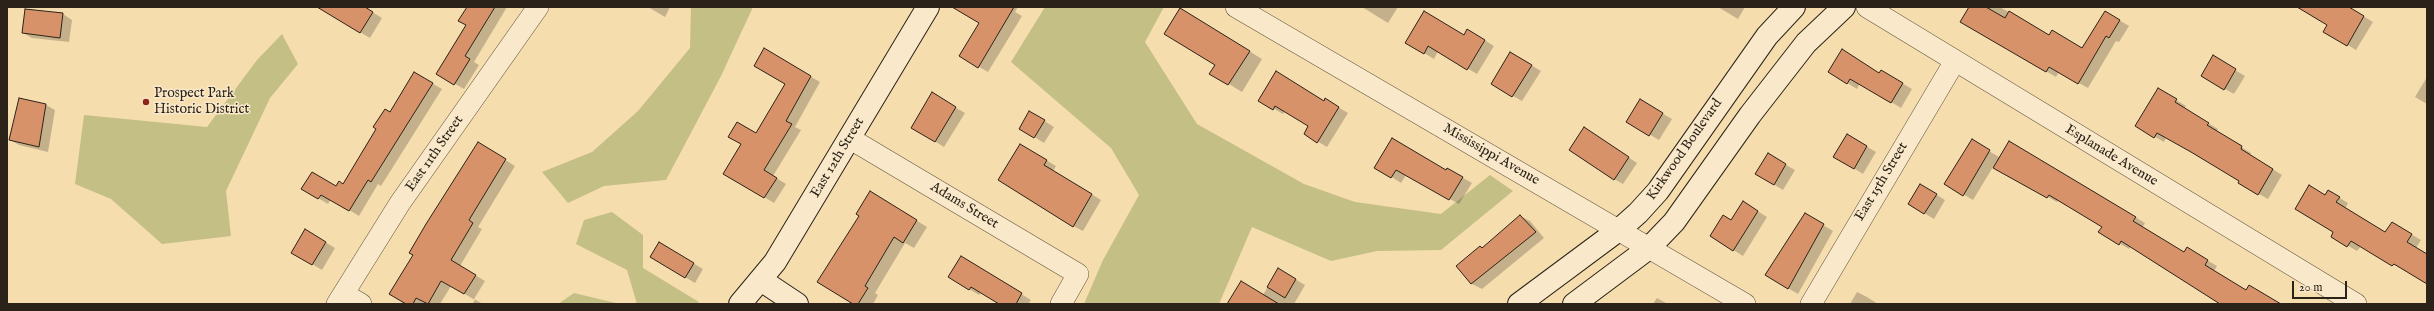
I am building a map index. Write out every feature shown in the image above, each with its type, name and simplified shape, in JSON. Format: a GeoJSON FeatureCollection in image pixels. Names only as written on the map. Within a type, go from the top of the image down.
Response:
{"type":"FeatureCollection","features":[{"type":"Feature","properties":{"kind":"street","name":"East 11th Street"},"geometry":{"type":"LineString","coordinates":[[347,301],[400,203],[538,7]]}},
{"type":"Feature","properties":{"kind":"street","name":"East 12th Street"},"geometry":{"type":"LineString","coordinates":[[740,304],[775,262],[928,7]]}},
{"type":"Feature","properties":{"kind":"street","name":"Mississippi Avenue"},"geometry":{"type":"LineString","coordinates":[[1236,7],[1745,304]]}},
{"type":"Feature","properties":{"kind":"street","name":"Kirkwood Boulevard"},"geometry":{"type":"LineString","coordinates":[[1519,304],[1620,230],[1658,191],[1767,36],[1794,7]]}},
{"type":"Feature","properties":{"kind":"street"},"geometry":{"type":"LineString","coordinates":[[1574,304],[1649,248],[1678,217],[1750,115],[1806,43],[1844,7]]}},
{"type":"Feature","properties":{"kind":"street","name":"Esplanade Avenue"},"geometry":{"type":"LineString","coordinates":[[1867,7],[2356,304]]}},
{"type":"Feature","properties":{"kind":"street","name":"East 15th Street"},"geometry":{"type":"LineString","coordinates":[[1811,304],[1955,61]]}},
{"type":"Feature","properties":{"kind":"street","name":"Adams Street"},"geometry":{"type":"LineString","coordinates":[[849,138],[1078,274],[1061,304]]}},
{"type":"Feature","properties":{"kind":"street"},"geometry":{"type":"LineString","coordinates":[[761,280],[797,304]]}},
{"type":"Feature","properties":{"kind":"shaded area"},"geometry":{"type":"Polygon","coordinates":[[[691,7],[753,7],[721,76],[666,180],[604,186],[568,203],[542,172],[592,152],[638,111],[690,48],[691,7]]]}},
{"type":"Feature","properties":{"kind":"shaded area"},"geometry":{"type":"Polygon","coordinates":[[[1045,7],[1164,7],[1145,42],[1197,124],[1304,184],[1355,202],[1441,214],[1490,175],[1513,191],[1441,250],[1377,251],[1331,261],[1252,227],[1219,304],[1084,304],[1103,260],[1139,195],[1111,148],[1011,62],[1045,7]]]}},
{"type":"Feature","properties":{"kind":"shaded area"},"geometry":{"type":"Polygon","coordinates":[[[282,34],[298,64],[270,98],[226,191],[231,236],[162,244],[111,199],[75,184],[84,115],[207,127],[257,60],[282,34]]]}},
{"type":"Feature","properties":{"kind":"shaded area"},"geometry":{"type":"Polygon","coordinates":[[[612,212],[643,235],[643,268],[699,302],[697,304],[637,304],[627,270],[576,244],[584,220],[612,212]]]}},
{"type":"Feature","properties":{"kind":"shaded area"},"geometry":{"type":"Polygon","coordinates":[[[574,293],[620,304],[558,304],[574,293]]]}},
{"type":"Feature","properties":{"kind":"building"},"geometry":{"type":"Polygon","coordinates":[[[317,7],[365,7],[373,12],[360,33],[317,7]]]}},
{"type":"Feature","properties":{"kind":"building"},"geometry":{"type":"Polygon","coordinates":[[[467,7],[495,7],[465,56],[470,59],[454,85],[436,74],[466,25],[458,21],[467,7]]]}},
{"type":"Feature","properties":{"kind":"building"},"geometry":{"type":"Polygon","coordinates":[[[952,7],[1014,7],[978,68],[959,56],[979,23],[952,7]]]}},
{"type":"Feature","properties":{"kind":"building"},"geometry":{"type":"Polygon","coordinates":[[[1969,7],[1986,7],[2005,18],[2009,11],[2049,35],[2052,30],[2082,48],[2105,11],[2120,20],[2109,38],[2106,36],[2078,84],[2049,67],[2046,72],[1960,22],[1969,7]]]}},
{"type":"Feature","properties":{"kind":"building"},"geometry":{"type":"Polygon","coordinates":[[[2297,7],[2349,7],[2364,16],[2347,46],[2323,32],[2327,25],[2297,7]]]}},
{"type":"Feature","properties":{"kind":"building"},"geometry":{"type":"Polygon","coordinates":[[[1180,8],[1250,51],[1228,85],[1209,74],[1215,65],[1164,34],[1180,8]]]}},
{"type":"Feature","properties":{"kind":"building"},"geometry":{"type":"Polygon","coordinates":[[[25,9],[63,13],[60,38],[22,33],[25,9]]]}},
{"type":"Feature","properties":{"kind":"building"},"geometry":{"type":"Polygon","coordinates":[[[1424,11],[1464,35],[1467,29],[1485,40],[1467,70],[1428,46],[1424,54],[1405,43],[1424,11]]]}},
{"type":"Feature","properties":{"kind":"building"},"geometry":{"type":"Polygon","coordinates":[[[764,48],[811,76],[786,121],[792,124],[764,170],[777,178],[764,198],[723,174],[741,144],[728,137],[737,122],[756,133],[785,84],[754,66],[764,48]]]}},
{"type":"Feature","properties":{"kind":"building"},"geometry":{"type":"Polygon","coordinates":[[[1842,49],[1879,73],[1881,70],[1903,83],[1891,103],[1850,79],[1847,84],[1828,72],[1842,49]]]}},
{"type":"Feature","properties":{"kind":"building"},"geometry":{"type":"Polygon","coordinates":[[[1510,52],[1532,65],[1512,97],[1491,84],[1510,52]]]}},
{"type":"Feature","properties":{"kind":"building"},"geometry":{"type":"Polygon","coordinates":[[[2213,55],[2236,69],[2224,90],[2201,76],[2213,55]]]}},
{"type":"Feature","properties":{"kind":"building"},"geometry":{"type":"Polygon","coordinates":[[[1276,71],[1324,101],[1325,98],[1339,107],[1317,143],[1304,134],[1308,126],[1275,106],[1273,110],[1258,101],[1276,71]]]}},
{"type":"Feature","properties":{"kind":"building"},"geometry":{"type":"Polygon","coordinates":[[[414,72],[433,83],[371,182],[368,180],[349,211],[321,195],[318,199],[301,189],[312,172],[336,186],[339,181],[343,184],[376,129],[373,127],[385,109],[390,112],[414,72]]]}},
{"type":"Feature","properties":{"kind":"building"},"geometry":{"type":"Polygon","coordinates":[[[2158,88],[2177,99],[2175,102],[2209,123],[2207,125],[2242,146],[2241,149],[2273,169],[2258,195],[2238,183],[2239,181],[2191,152],[2157,133],[2154,138],[2135,126],[2158,88]]]}},
{"type":"Feature","properties":{"kind":"building"},"geometry":{"type":"Polygon","coordinates":[[[932,92],[956,107],[935,142],[911,128],[932,92]]]}},
{"type":"Feature","properties":{"kind":"building"},"geometry":{"type":"Polygon","coordinates":[[[19,98],[46,104],[39,147],[9,140],[19,98]]]}},
{"type":"Feature","properties":{"kind":"building"},"geometry":{"type":"Polygon","coordinates":[[[1640,99],[1663,113],[1649,136],[1626,122],[1640,99]]]}},
{"type":"Feature","properties":{"kind":"building"},"geometry":{"type":"Polygon","coordinates":[[[1029,111],[1045,120],[1034,138],[1019,129],[1029,111]]]}},
{"type":"Feature","properties":{"kind":"building"},"geometry":{"type":"Polygon","coordinates":[[[1584,127],[1629,157],[1614,180],[1569,150],[1584,127]]]}},
{"type":"Feature","properties":{"kind":"building"},"geometry":{"type":"Polygon","coordinates":[[[1847,134],[1867,146],[1854,169],[1833,157],[1847,134]]]}},
{"type":"Feature","properties":{"kind":"building"},"geometry":{"type":"Polygon","coordinates":[[[1392,138],[1446,170],[1447,168],[1463,177],[1449,200],[1396,170],[1391,178],[1374,168],[1392,138]]]}},
{"type":"Feature","properties":{"kind":"building"},"geometry":{"type":"Polygon","coordinates":[[[1972,139],[1990,150],[1963,196],[1944,184],[1972,139]]]}},
{"type":"Feature","properties":{"kind":"building"},"geometry":{"type":"Polygon","coordinates":[[[2009,141],[2136,217],[2133,221],[2184,252],[2187,247],[2208,260],[2205,265],[2246,290],[2249,285],[2281,304],[2220,304],[2121,241],[2119,245],[2098,232],[2102,227],[2049,195],[2047,198],[1993,168],[2009,141]]]}},
{"type":"Feature","properties":{"kind":"building"},"geometry":{"type":"Polygon","coordinates":[[[478,142],[506,159],[469,220],[473,223],[451,260],[476,275],[464,294],[441,281],[428,304],[416,298],[413,304],[406,304],[389,294],[413,255],[409,253],[478,142]]]}},
{"type":"Feature","properties":{"kind":"building"},"geometry":{"type":"Polygon","coordinates":[[[1020,144],[1047,160],[1044,165],[1092,194],[1073,227],[998,180],[1020,144]]]}},
{"type":"Feature","properties":{"kind":"building"},"geometry":{"type":"Polygon","coordinates":[[[1768,153],[1786,164],[1774,185],[1755,174],[1768,153]]]}},
{"type":"Feature","properties":{"kind":"building"},"geometry":{"type":"Polygon","coordinates":[[[1920,184],[1937,194],[1924,214],[1908,204],[1920,184]]]}},
{"type":"Feature","properties":{"kind":"building"},"geometry":{"type":"Polygon","coordinates":[[[2309,185],[2325,195],[2328,190],[2340,197],[2336,202],[2385,232],[2392,222],[2412,234],[2407,242],[2427,254],[2427,284],[2394,264],[2392,266],[2351,241],[2347,247],[2331,237],[2333,232],[2295,209],[2309,185]]]}},
{"type":"Feature","properties":{"kind":"building"},"geometry":{"type":"Polygon","coordinates":[[[870,191],[917,220],[903,243],[894,237],[865,286],[868,288],[858,304],[853,304],[817,282],[859,216],[856,214],[870,191]]]}},
{"type":"Feature","properties":{"kind":"building"},"geometry":{"type":"Polygon","coordinates":[[[1743,201],[1758,211],[1733,251],[1710,236],[1723,215],[1731,220],[1743,201]]]}},
{"type":"Feature","properties":{"kind":"building"},"geometry":{"type":"Polygon","coordinates":[[[1805,213],[1824,224],[1788,289],[1765,275],[1805,213]]]}},
{"type":"Feature","properties":{"kind":"building"},"geometry":{"type":"Polygon","coordinates":[[[1520,215],[1536,232],[1471,284],[1456,266],[1480,246],[1482,248],[1520,215]]]}},
{"type":"Feature","properties":{"kind":"building"},"geometry":{"type":"Polygon","coordinates":[[[305,229],[326,242],[312,265],[291,253],[305,229]]]}},
{"type":"Feature","properties":{"kind":"building"},"geometry":{"type":"Polygon","coordinates":[[[659,242],[694,263],[685,278],[650,257],[659,242]]]}},
{"type":"Feature","properties":{"kind":"building"},"geometry":{"type":"Polygon","coordinates":[[[961,256],[1022,293],[1016,304],[999,304],[971,287],[969,290],[948,277],[961,256]]]}},
{"type":"Feature","properties":{"kind":"building"},"geometry":{"type":"Polygon","coordinates":[[[1278,268],[1296,279],[1285,298],[1267,287],[1278,268]]]}},
{"type":"Feature","properties":{"kind":"building"},"geometry":{"type":"Polygon","coordinates":[[[1241,281],[1279,304],[1227,304],[1241,281]]]}},
{"type":"Feature","properties":{"kind":"place","name":"Prospect Park Historic District"},"geometry":{"type":"Point","coordinates":[146,102]}}]}
